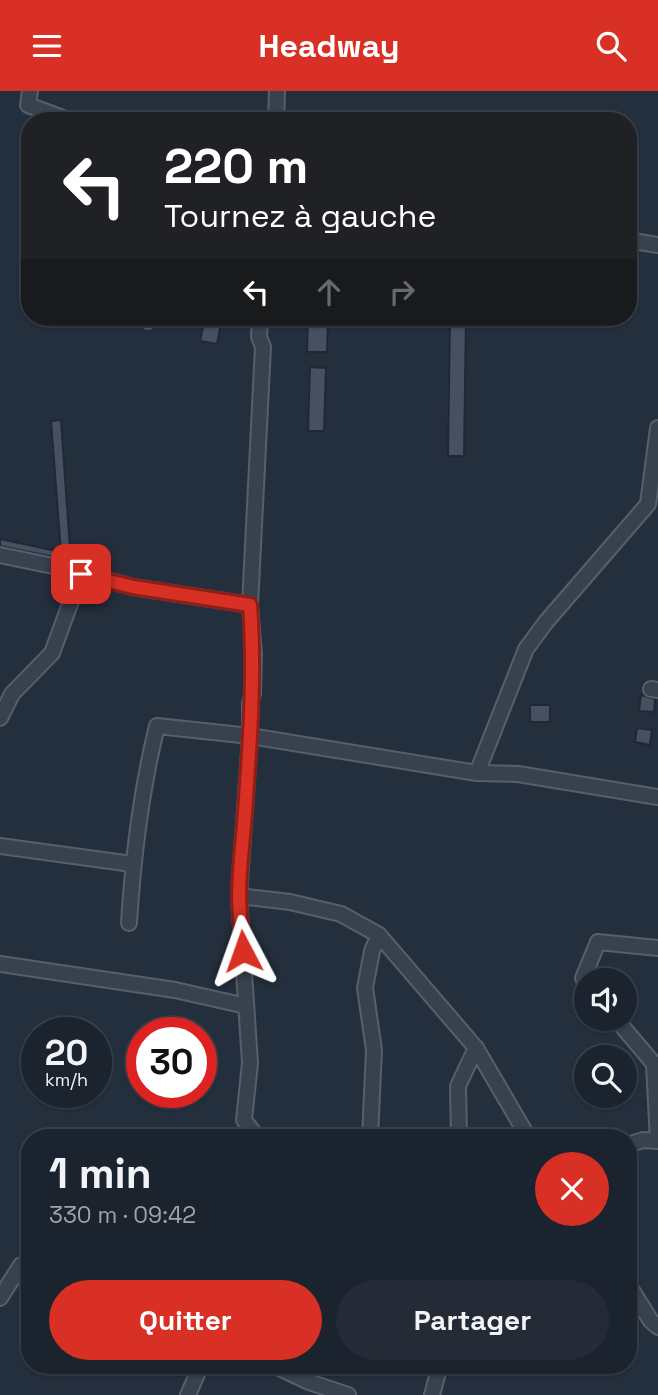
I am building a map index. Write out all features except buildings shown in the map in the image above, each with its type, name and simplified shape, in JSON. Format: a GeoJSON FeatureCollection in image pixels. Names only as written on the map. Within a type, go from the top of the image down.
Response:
{"type":"FeatureCollection","features":[{"type":"Feature","properties":{"kind":"street"},"geometry":{"type":"LineString","coordinates":[[30,91],[28,105],[47,112]]}},
{"type":"Feature","properties":{"kind":"street"},"geometry":{"type":"LineString","coordinates":[[276,112],[277,91]]}},
{"type":"Feature","properties":{"kind":"street"},"geometry":{"type":"LineString","coordinates":[[637,242],[658,245]]}},
{"type":"Feature","properties":{"kind":"street"},"geometry":{"type":"LineString","coordinates":[[251,1129],[244,1120],[250,1062],[239,896],[250,703],[253,694],[254,654],[250,605],[263,347],[259,337],[260,326]]}},
{"type":"Feature","properties":{"kind":"street"},"geometry":{"type":"LineString","coordinates":[[477,773],[526,649],[648,504],[658,428]]}},
{"type":"Feature","properties":{"kind":"street"},"geometry":{"type":"LineString","coordinates":[[0,555],[133,587],[250,605]]}},
{"type":"Feature","properties":{"kind":"street"},"geometry":{"type":"LineString","coordinates":[[0,718],[12,694],[52,653],[81,574]]}},
{"type":"Feature","properties":{"kind":"street"},"geometry":{"type":"LineString","coordinates":[[128,923],[132,864],[146,771],[157,726],[250,736],[477,773],[518,774],[658,797]]}},
{"type":"Feature","properties":{"kind":"street"},"geometry":{"type":"LineString","coordinates":[[0,846],[132,864]]}},
{"type":"Feature","properties":{"kind":"street"},"geometry":{"type":"LineString","coordinates":[[239,896],[290,902],[341,914],[379,935],[476,1048],[523,1129]]}},
{"type":"Feature","properties":{"kind":"street"},"geometry":{"type":"LineString","coordinates":[[370,1129],[374,1050],[365,988],[372,951],[379,935]]}},
{"type":"Feature","properties":{"kind":"street"},"geometry":{"type":"LineString","coordinates":[[587,968],[598,942],[658,949]]}},
{"type":"Feature","properties":{"kind":"street"},"geometry":{"type":"LineString","coordinates":[[0,964],[175,991],[246,1006]]}},
{"type":"Feature","properties":{"kind":"street"},"geometry":{"type":"LineString","coordinates":[[627,1031],[656,1064],[658,1141],[637,1142]]}},
{"type":"Feature","properties":{"kind":"street"},"geometry":{"type":"LineString","coordinates":[[459,1129],[458,1086],[476,1048]]}},
{"type":"Feature","properties":{"kind":"street"},"geometry":{"type":"LineString","coordinates":[[0,1298],[21,1265]]}},
{"type":"Feature","properties":{"kind":"street"},"geometry":{"type":"LineString","coordinates":[[637,1298],[658,1327]]}},
{"type":"Feature","properties":{"kind":"street"},"geometry":{"type":"LineString","coordinates":[[188,1395],[197,1374]]}},
{"type":"Feature","properties":{"kind":"street"},"geometry":{"type":"LineString","coordinates":[[292,1374],[348,1395]]}},
{"type":"Feature","properties":{"kind":"street"},"geometry":{"type":"LineString","coordinates":[[432,1395],[438,1374]]}},
{"type":"Feature","properties":{"kind":"route"},"geometry":{"type":"LineString","coordinates":[[81,574],[133,587],[250,605],[254,654],[251,671],[253,694],[250,703],[239,896],[243,951]]}}]}
